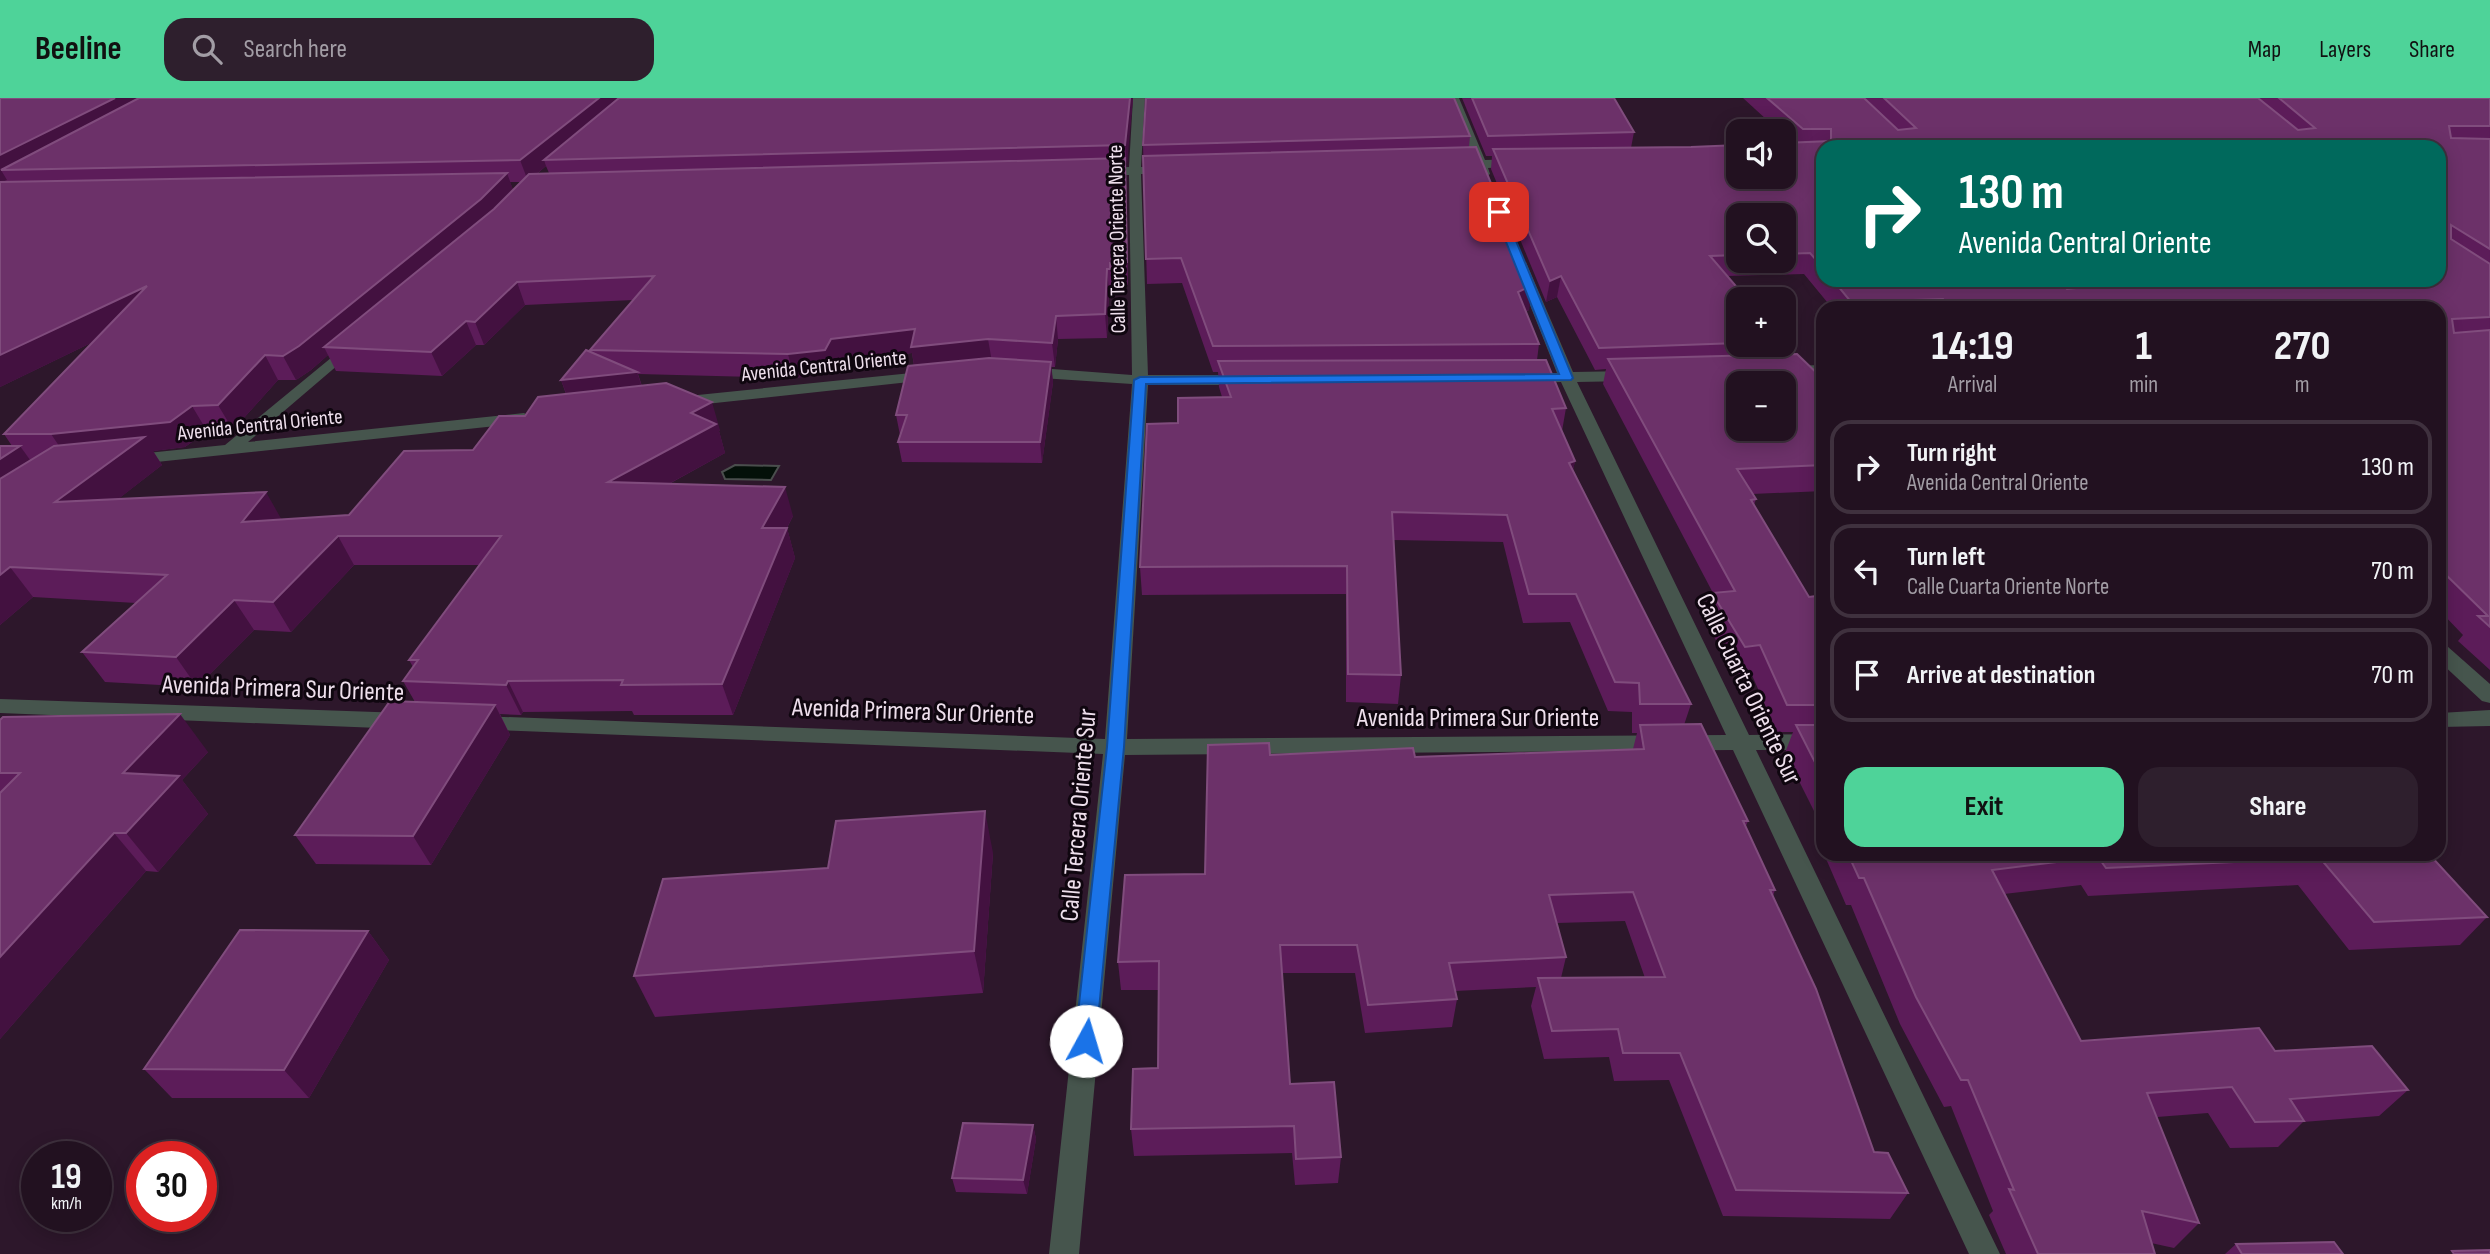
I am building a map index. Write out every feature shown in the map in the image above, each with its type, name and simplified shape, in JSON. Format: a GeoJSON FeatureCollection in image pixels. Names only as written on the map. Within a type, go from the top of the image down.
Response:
{"type":"FeatureCollection","features":[{"type":"Feature","properties":{"kind":"street","name":"Calle Tercera Oriente Norte"},"geometry":{"type":"LineString","coordinates":[[1139,98],[1135,170],[1140,380]]}},
{"type":"Feature","properties":{"kind":"street"},"geometry":{"type":"LineString","coordinates":[[1453,98],[1490,190]]}},
{"type":"Feature","properties":{"kind":"street"},"geometry":{"type":"LineString","coordinates":[[1439,165],[1534,163]]}},
{"type":"Feature","properties":{"kind":"street"},"geometry":{"type":"LineString","coordinates":[[1080,172],[1190,170]]}},
{"type":"Feature","properties":{"kind":"street","name":"Calle Cuarta Oriente Sur"},"geometry":{"type":"LineString","coordinates":[[1516,252],[1567,378],[1985,1254]]}},
{"type":"Feature","properties":{"kind":"street"},"geometry":{"type":"LineString","coordinates":[[230,449],[368,333]]}},
{"type":"Feature","properties":{"kind":"street"},"geometry":{"type":"LineString","coordinates":[[1796,371],[1816,370]]}},
{"type":"Feature","properties":{"kind":"street"},"geometry":{"type":"LineString","coordinates":[[1005,371],[1140,380],[1264,380]]}},
{"type":"Feature","properties":{"kind":"street","name":"Avenida Central Oriente"},"geometry":{"type":"LineString","coordinates":[[659,404],[950,374]]}},
{"type":"Feature","properties":{"kind":"street"},"geometry":{"type":"LineString","coordinates":[[1512,378],[1648,375]]}},
{"type":"Feature","properties":{"kind":"street","name":"Calle Tercera Oriente Sur"},"geometry":{"type":"LineString","coordinates":[[1064,1254],[1115,747],[1140,380]]}},
{"type":"Feature","properties":{"kind":"street","name":"Avenida Central Oriente"},"geometry":{"type":"LineString","coordinates":[[109,462],[535,417]]}},
{"type":"Feature","properties":{"kind":"street"},"geometry":{"type":"LineString","coordinates":[[2446,656],[2490,696]]}},
{"type":"Feature","properties":{"kind":"street","name":"Avenida Primera Sur Oriente"},"geometry":{"type":"LineString","coordinates":[[0,706],[432,722]]}},
{"type":"Feature","properties":{"kind":"street"},"geometry":{"type":"LineString","coordinates":[[2446,720],[2490,718]]}},
{"type":"Feature","properties":{"kind":"street","name":"Avenida Primera Sur Oriente"},"geometry":{"type":"LineString","coordinates":[[460,723],[1115,747],[1744,745],[1816,742]]}},
{"type":"Feature","properties":{"kind":"shaded area"},"geometry":{"type":"Polygon","coordinates":[[[735,465],[779,466],[771,480],[725,479],[722,472],[735,465]]]}},
{"type":"Feature","properties":{"kind":"building"},"geometry":{"type":"Polygon","coordinates":[[[0,98],[115,98],[0,155],[0,98]]]}},
{"type":"Feature","properties":{"kind":"building"},"geometry":{"type":"Polygon","coordinates":[[[139,98],[599,98],[520,160],[1,170],[139,98]]]}},
{"type":"Feature","properties":{"kind":"building"},"geometry":{"type":"Polygon","coordinates":[[[619,98],[1130,98],[1125,145],[544,160],[619,98]]]}},
{"type":"Feature","properties":{"kind":"building"},"geometry":{"type":"Polygon","coordinates":[[[1146,98],[1454,98],[1470,136],[1143,145],[1146,98]]]}},
{"type":"Feature","properties":{"kind":"building"},"geometry":{"type":"Polygon","coordinates":[[[1472,98],[1614,98],[1634,132],[1488,136],[1472,98]]]}},
{"type":"Feature","properties":{"kind":"building"},"geometry":{"type":"Polygon","coordinates":[[[1767,98],[1864,98],[1898,130],[1916,128],[1884,98],[2258,98],[2298,130],[2315,128],[2279,98],[2490,98],[2490,126],[2449,126],[2451,138],[2490,139],[2490,249],[2451,225],[2451,239],[2490,264],[2490,317],[2452,319],[2454,333],[2490,330],[2490,627],[2478,616],[2488,616],[2446,575],[2446,301],[1850,301],[1839,287],[2446,287],[2446,140],[1831,140],[1831,129],[1803,129],[1796,123],[1796,119],[1791,119],[1767,98]]]}},
{"type":"Feature","properties":{"kind":"building"},"geometry":{"type":"Polygon","coordinates":[[[1796,142],[1816,142],[1816,260],[1810,253],[1796,254],[1796,203],[1726,203],[1726,255],[1710,256],[1737,287],[1726,287],[1726,343],[1599,348],[1561,276],[1550,281],[1493,149],[1726,146],[1726,189],[1796,189],[1796,142]]]}},
{"type":"Feature","properties":{"kind":"building"},"geometry":{"type":"Polygon","coordinates":[[[1476,147],[1533,285],[1518,292],[1539,344],[1213,346],[1181,258],[1146,259],[1143,156],[1476,147]]]}},
{"type":"Feature","properties":{"kind":"building"},"geometry":{"type":"Polygon","coordinates":[[[1125,158],[1127,262],[1110,263],[1110,269],[1107,269],[1105,314],[1056,316],[1052,343],[988,339],[911,347],[915,329],[831,339],[825,350],[788,354],[590,350],[654,276],[517,282],[475,322],[466,321],[431,352],[324,347],[494,209],[529,174],[1125,158]]]}},
{"type":"Feature","properties":{"kind":"building"},"geometry":{"type":"Polygon","coordinates":[[[507,173],[481,199],[299,346],[283,356],[265,355],[218,405],[192,406],[170,422],[51,434],[4,434],[147,286],[0,355],[0,182],[507,173]]]}},
{"type":"Feature","properties":{"kind":"building"},"geometry":{"type":"Polygon","coordinates":[[[586,350],[637,372],[561,380],[586,350]]]}},
{"type":"Feature","properties":{"kind":"building"},"geometry":{"type":"Polygon","coordinates":[[[1797,354],[1816,372],[1816,465],[1737,469],[1756,499],[1751,500],[1809,597],[1816,596],[1816,705],[1787,705],[1760,645],[1745,647],[1712,593],[1735,591],[1608,359],[1796,357],[1797,354]]]}},
{"type":"Feature","properties":{"kind":"building"},"geometry":{"type":"Polygon","coordinates":[[[989,358],[1051,362],[1040,442],[898,442],[907,415],[896,415],[908,366],[989,358]]]}},
{"type":"Feature","properties":{"kind":"building"},"geometry":{"type":"Polygon","coordinates":[[[1546,360],[1566,408],[1552,409],[1575,461],[1569,463],[1691,704],[1640,704],[1639,683],[1615,682],[1576,594],[1529,594],[1507,515],[1392,512],[1401,675],[1348,674],[1347,566],[1140,567],[1147,424],[1178,423],[1178,398],[1231,397],[1218,361],[1546,360]]]}},
{"type":"Feature","properties":{"kind":"building"},"geometry":{"type":"Polygon","coordinates":[[[666,383],[712,402],[691,413],[716,424],[608,482],[785,487],[762,528],[787,528],[722,684],[621,685],[623,680],[508,681],[506,685],[403,681],[418,660],[409,660],[501,536],[338,536],[273,602],[234,600],[176,657],[82,652],[167,575],[10,567],[0,575],[0,479],[54,446],[144,437],[55,502],[266,492],[242,522],[349,515],[404,451],[473,450],[499,416],[525,416],[538,397],[666,383]]]}},
{"type":"Feature","properties":{"kind":"building"},"geometry":{"type":"Polygon","coordinates":[[[0,446],[20,446],[0,459],[0,446]]]}},
{"type":"Feature","properties":{"kind":"building"},"geometry":{"type":"Polygon","coordinates":[[[390,701],[495,705],[413,836],[295,835],[390,701]]]}},
{"type":"Feature","properties":{"kind":"building"},"geometry":{"type":"Polygon","coordinates":[[[180,714],[123,773],[179,776],[126,833],[114,833],[0,957],[0,793],[20,773],[0,773],[0,720],[3,717],[180,714]]]}},
{"type":"Feature","properties":{"kind":"building"},"geometry":{"type":"Polygon","coordinates":[[[1701,724],[1748,821],[1743,821],[1775,890],[1770,890],[1816,989],[1874,1152],[1888,1153],[1908,1193],[1736,1190],[1680,1053],[1623,1053],[1618,1029],[1552,1031],[1538,978],[1665,977],[1633,892],[1549,895],[1566,957],[1449,963],[1457,999],[1368,1005],[1357,945],[1280,945],[1290,1084],[1334,1082],[1341,1157],[1296,1159],[1294,1126],[1131,1129],[1133,1069],[1158,1068],[1159,961],[1118,962],[1125,875],[1205,874],[1208,745],[1269,743],[1270,755],[1413,748],[1415,757],[1644,749],[1640,725],[1701,724]]]}},
{"type":"Feature","properties":{"kind":"building"},"geometry":{"type":"Polygon","coordinates":[[[1796,725],[1816,725],[1816,764],[1796,725]]]}},
{"type":"Feature","properties":{"kind":"building"},"geometry":{"type":"Polygon","coordinates":[[[985,811],[974,951],[634,976],[663,879],[828,868],[836,821],[985,811]]]}},
{"type":"Feature","properties":{"kind":"building"},"geometry":{"type":"Polygon","coordinates":[[[1851,861],[2065,861],[1992,870],[2081,1041],[2259,1028],[2275,1051],[2372,1046],[2408,1090],[2290,1099],[2304,1121],[2255,1122],[2232,1087],[2147,1093],[2199,1223],[2142,1211],[2155,1254],[2038,1254],[2009,1189],[2014,1190],[1968,1080],[1961,1080],[1916,997],[1864,878],[1859,878],[1851,861]]]}},
{"type":"Feature","properties":{"kind":"building"},"geometry":{"type":"Polygon","coordinates":[[[2101,861],[2256,861],[2106,868],[2101,861]]]}},
{"type":"Feature","properties":{"kind":"building"},"geometry":{"type":"Polygon","coordinates":[[[2323,861],[2435,861],[2487,917],[2374,922],[2323,861]]]}},
{"type":"Feature","properties":{"kind":"building"},"geometry":{"type":"Polygon","coordinates":[[[240,930],[368,931],[284,1070],[144,1069],[240,930]]]}},
{"type":"Feature","properties":{"kind":"building"},"geometry":{"type":"Polygon","coordinates":[[[963,1123],[1033,1125],[1023,1180],[952,1178],[963,1123]]]}},
{"type":"Feature","properties":{"kind":"building"},"geometry":{"type":"Polygon","coordinates":[[[2334,1242],[2343,1254],[2242,1254],[2236,1244],[2334,1242]]]}},
{"type":"Feature","properties":{"kind":"building"},"geometry":{"type":"Polygon","coordinates":[[[2490,1250],[2490,1254],[2454,1254],[2452,1251],[2490,1250]]]}},
{"type":"Feature","properties":{"kind":"route"},"geometry":{"type":"LineString","coordinates":[[1086,1041],[1115,747],[1140,380],[1567,378],[1499,212]]}}]}
